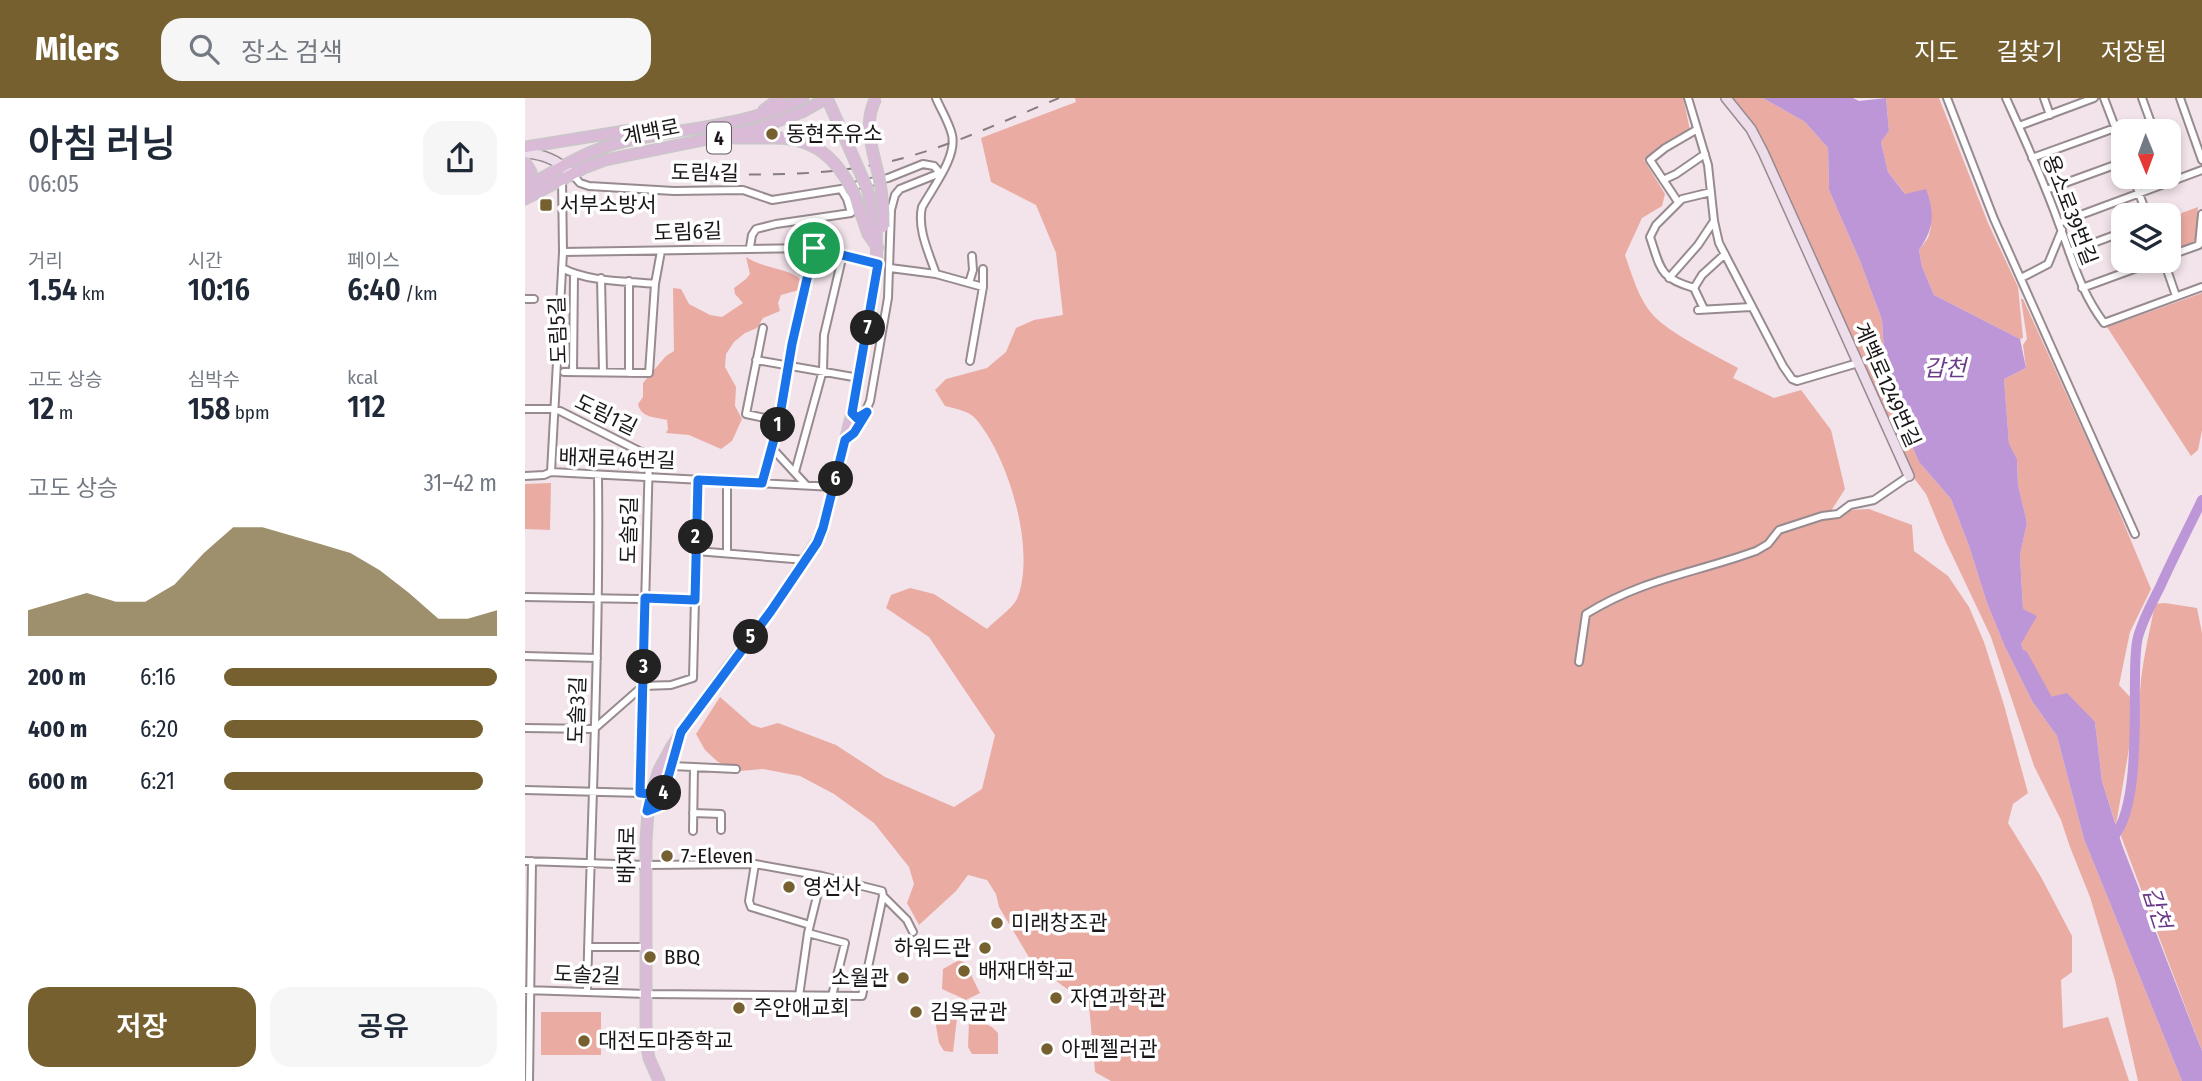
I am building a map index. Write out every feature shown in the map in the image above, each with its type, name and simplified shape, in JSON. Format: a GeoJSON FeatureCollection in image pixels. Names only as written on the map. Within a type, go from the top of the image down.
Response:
{"type":"FeatureCollection","features":[{"type":"Feature","properties":{"kind":"main road"},"geometry":{"type":"LineString","coordinates":[[754,118],[780,98]]}},
{"type":"Feature","properties":{"kind":"main road","name":"계백로"},"geometry":{"type":"LineString","coordinates":[[525,186],[586,154],[611,145],[754,118],[803,98]]}},
{"type":"Feature","properties":{"kind":"main road","name":"계백로"},"geometry":{"type":"LineString","coordinates":[[525,199],[605,160],[757,129],[827,98]]}},
{"type":"Feature","properties":{"kind":"main road","name":"배재로"},"geometry":{"type":"LineString","coordinates":[[659,1081],[649,1058],[646,1041],[646,794],[681,732],[806,560],[822,533],[859,378],[877,268],[876,227],[867,188],[827,98]]}},
{"type":"Feature","properties":{"kind":"main road"},"geometry":{"type":"LineString","coordinates":[[876,98],[871,107],[869,137],[883,206],[877,268]]}},
{"type":"Feature","properties":{"kind":"main road"},"geometry":{"type":"LineString","coordinates":[[525,147],[631,130],[678,131]]}},
{"type":"Feature","properties":{"kind":"main road"},"geometry":{"type":"LineString","coordinates":[[723,137],[776,138],[801,141],[818,148],[832,159],[845,175],[869,234],[878,248]]}},
{"type":"Feature","properties":{"kind":"main road"},"geometry":{"type":"LineString","coordinates":[[525,162],[531,172],[525,186]]}},
{"type":"Feature","properties":{"kind":"street"},"geometry":{"type":"LineString","coordinates":[[936,98],[953,137],[951,156],[920,214],[922,233],[936,274]]}},
{"type":"Feature","properties":{"kind":"street"},"geometry":{"type":"LineString","coordinates":[[1688,98],[1705,154],[1719,243],[1792,379],[1801,381],[1858,363]]}},
{"type":"Feature","properties":{"kind":"street","name":"계백로1249번길"},"geometry":{"type":"LineString","coordinates":[[1579,662],[1586,614],[1600,605],[1649,583],[1756,551],[1768,544],[1779,530],[1822,516],[1838,514],[1850,505],[1874,500],[1909,477],[1763,152],[1751,129],[1726,98]]}},
{"type":"Feature","properties":{"kind":"street"},"geometry":{"type":"LineString","coordinates":[[1947,98],[1994,219],[2135,534]]}},
{"type":"Feature","properties":{"kind":"street","name":"용소로39번길"},"geometry":{"type":"LineString","coordinates":[[2006,98],[2046,190],[2082,288],[2104,323],[2202,287]]}},
{"type":"Feature","properties":{"kind":"street"},"geometry":{"type":"LineString","coordinates":[[2044,98],[2050,114]]}},
{"type":"Feature","properties":{"kind":"street"},"geometry":{"type":"LineString","coordinates":[[2019,126],[2081,100],[2094,98]]}},
{"type":"Feature","properties":{"kind":"street"},"geometry":{"type":"LineString","coordinates":[[2105,98],[2112,119]]}},
{"type":"Feature","properties":{"kind":"street"},"geometry":{"type":"LineString","coordinates":[[2142,98],[2150,119]]}},
{"type":"Feature","properties":{"kind":"street"},"geometry":{"type":"LineString","coordinates":[[2180,98],[2202,160]]}},
{"type":"Feature","properties":{"kind":"street"},"geometry":{"type":"LineString","coordinates":[[2032,158],[2111,129]]}},
{"type":"Feature","properties":{"kind":"street"},"geometry":{"type":"LineString","coordinates":[[1678,202],[1650,160],[1696,130]]}},
{"type":"Feature","properties":{"kind":"street"},"geometry":{"type":"LineString","coordinates":[[525,153],[543,156],[563,166],[567,177],[551,472]]}},
{"type":"Feature","properties":{"kind":"street"},"geometry":{"type":"LineString","coordinates":[[1663,180],[1705,154]]}},
{"type":"Feature","properties":{"kind":"street","name":"도림4길"},"geometry":{"type":"LineString","coordinates":[[567,177],[589,186],[674,191],[743,190],[772,200],[841,190],[888,178],[923,164],[934,166],[940,173]]}},
{"type":"Feature","properties":{"kind":"street"},"geometry":{"type":"LineString","coordinates":[[2046,190],[2111,166]]}},
{"type":"Feature","properties":{"kind":"street"},"geometry":{"type":"LineString","coordinates":[[2181,177],[2202,170]]}},
{"type":"Feature","properties":{"kind":"street"},"geometry":{"type":"LineString","coordinates":[[845,440],[854,433],[867,412],[888,298],[891,210],[895,195],[900,188],[940,173]]}},
{"type":"Feature","properties":{"kind":"street"},"geometry":{"type":"LineString","coordinates":[[2138,189],[2143,203]]}},
{"type":"Feature","properties":{"kind":"street"},"geometry":{"type":"LineString","coordinates":[[2021,278],[2048,264],[2060,227],[2150,189]]}},
{"type":"Feature","properties":{"kind":"street"},"geometry":{"type":"LineString","coordinates":[[750,247],[752,234],[756,229],[776,223],[851,213],[848,199],[841,190]]}},
{"type":"Feature","properties":{"kind":"street"},"geometry":{"type":"LineString","coordinates":[[1694,288],[1675,282],[1662,272],[1650,237],[1656,225],[1682,199],[1711,192]]}},
{"type":"Feature","properties":{"kind":"street"},"geometry":{"type":"LineString","coordinates":[[2181,251],[2199,245],[2202,214]]}},
{"type":"Feature","properties":{"kind":"street"},"geometry":{"type":"LineString","coordinates":[[1669,278],[1698,245],[1714,221]]}},
{"type":"Feature","properties":{"kind":"street"},"geometry":{"type":"LineString","coordinates":[[2069,252],[2111,236]]}},
{"type":"Feature","properties":{"kind":"street"},"geometry":{"type":"LineString","coordinates":[[762,483],[779,421],[792,344],[814,248]]}},
{"type":"Feature","properties":{"kind":"street","name":"도림6길"},"geometry":{"type":"LineString","coordinates":[[563,252],[814,248],[843,254],[877,268]]}},
{"type":"Feature","properties":{"kind":"street"},"geometry":{"type":"LineString","coordinates":[[629,281],[629,373],[649,373],[655,284],[661,251]]}},
{"type":"Feature","properties":{"kind":"street"},"geometry":{"type":"LineString","coordinates":[[795,472],[823,370],[824,335],[843,254]]}},
{"type":"Feature","properties":{"kind":"street"},"geometry":{"type":"LineString","coordinates":[[1694,288],[1702,275],[1725,254]]}},
{"type":"Feature","properties":{"kind":"street"},"geometry":{"type":"LineString","coordinates":[[969,283],[973,270],[972,256]]}},
{"type":"Feature","properties":{"kind":"street","name":"도림5길"},"geometry":{"type":"LineString","coordinates":[[562,268],[574,273],[573,372],[629,373]]}},
{"type":"Feature","properties":{"kind":"street"},"geometry":{"type":"LineString","coordinates":[[890,268],[936,274],[983,287]]}},
{"type":"Feature","properties":{"kind":"street"},"geometry":{"type":"LineString","coordinates":[[970,361],[983,287],[982,269]]}},
{"type":"Feature","properties":{"kind":"street"},"geometry":{"type":"LineString","coordinates":[[574,273],[655,284]]}},
{"type":"Feature","properties":{"kind":"street"},"geometry":{"type":"LineString","coordinates":[[2082,288],[2123,273]]}},
{"type":"Feature","properties":{"kind":"street"},"geometry":{"type":"LineString","coordinates":[[2168,273],[2176,296]]}},
{"type":"Feature","properties":{"kind":"street","name":"도림5길"},"geometry":{"type":"LineString","coordinates":[[601,278],[603,372]]}},
{"type":"Feature","properties":{"kind":"street"},"geometry":{"type":"LineString","coordinates":[[1694,288],[1701,309],[1751,307]]}},
{"type":"Feature","properties":{"kind":"street"},"geometry":{"type":"LineString","coordinates":[[525,299],[534,299]]}},
{"type":"Feature","properties":{"kind":"street"},"geometry":{"type":"LineString","coordinates":[[763,328],[746,414],[779,421]]}},
{"type":"Feature","properties":{"kind":"street"},"geometry":{"type":"LineString","coordinates":[[756,360],[859,378]]}},
{"type":"Feature","properties":{"kind":"street"},"geometry":{"type":"LineString","coordinates":[[563,372],[573,372]]}},
{"type":"Feature","properties":{"kind":"street","name":"도림1길"},"geometry":{"type":"LineString","coordinates":[[525,409],[554,409],[649,456],[648,477]]}},
{"type":"Feature","properties":{"kind":"street"},"geometry":{"type":"LineString","coordinates":[[852,413],[857,418],[867,412]]}},
{"type":"Feature","properties":{"kind":"street"},"geometry":{"type":"LineString","coordinates":[[772,449],[806,485]]}},
{"type":"Feature","properties":{"kind":"street","name":"배재로46번길"},"geometry":{"type":"LineString","coordinates":[[525,476],[551,472],[834,486]]}},
{"type":"Feature","properties":{"kind":"street","name":"도솔3길"},"geometry":{"type":"LineString","coordinates":[[587,992],[599,598],[598,475]]}},
{"type":"Feature","properties":{"kind":"street","name":"도솔5길"},"geometry":{"type":"LineString","coordinates":[[646,794],[643,686],[648,477]]}},
{"type":"Feature","properties":{"kind":"street"},"geometry":{"type":"LineString","coordinates":[[525,728],[594,729],[643,686],[671,685],[693,678],[698,480]]}},
{"type":"Feature","properties":{"kind":"street"},"geometry":{"type":"LineString","coordinates":[[727,481],[727,553]]}},
{"type":"Feature","properties":{"kind":"street"},"geometry":{"type":"LineString","coordinates":[[696,551],[806,560]]}},
{"type":"Feature","properties":{"kind":"street"},"geometry":{"type":"LineString","coordinates":[[525,597],[695,600]]}},
{"type":"Feature","properties":{"kind":"street"},"geometry":{"type":"LineString","coordinates":[[525,656],[597,658]]}},
{"type":"Feature","properties":{"kind":"street"},"geometry":{"type":"LineString","coordinates":[[647,811],[660,806],[681,732]]}},
{"type":"Feature","properties":{"kind":"street"},"geometry":{"type":"LineString","coordinates":[[672,766],[736,769]]}},
{"type":"Feature","properties":{"kind":"street"},"geometry":{"type":"LineString","coordinates":[[693,831],[694,767]]}},
{"type":"Feature","properties":{"kind":"street"},"geometry":{"type":"LineString","coordinates":[[525,790],[646,794]]}},
{"type":"Feature","properties":{"kind":"street"},"geometry":{"type":"LineString","coordinates":[[693,813],[721,814],[721,830]]}},
{"type":"Feature","properties":{"kind":"street"},"geometry":{"type":"LineString","coordinates":[[529,1081],[528,861],[755,864],[823,876],[882,891],[883,896],[907,920],[912,932]]}},
{"type":"Feature","properties":{"kind":"street"},"geometry":{"type":"LineString","coordinates":[[755,864],[749,901],[751,907],[810,925]]}},
{"type":"Feature","properties":{"kind":"street"},"geometry":{"type":"LineString","coordinates":[[799,996],[808,933],[823,876]]}},
{"type":"Feature","properties":{"kind":"street"},"geometry":{"type":"LineString","coordinates":[[647,995],[862,996],[883,896]]}},
{"type":"Feature","properties":{"kind":"street"},"geometry":{"type":"LineString","coordinates":[[808,933],[845,943],[832,996]]}},
{"type":"Feature","properties":{"kind":"street"},"geometry":{"type":"LineString","coordinates":[[588,947],[646,947]]}},
{"type":"Feature","properties":{"kind":"street","name":"도솔2길"},"geometry":{"type":"LineString","coordinates":[[527,990],[647,995]]}},
{"type":"Feature","properties":{"kind":"shaded area"},"geometry":{"type":"Polygon","coordinates":[[[1075,98],[1683,98],[1690,130],[1644,160],[1665,194],[1662,206],[1642,218],[1625,255],[1640,295],[1653,315],[1670,329],[1738,368],[1733,378],[1774,398],[1801,390],[1831,430],[1845,489],[1831,511],[1869,509],[1912,525],[1914,551],[1948,576],[1969,607],[1984,642],[2004,705],[2028,793],[2013,804],[2008,823],[2041,877],[2072,936],[2072,972],[2061,980],[2063,1028],[2108,1017],[2129,1081],[1111,1081],[1095,1072],[1089,1005],[1033,964],[999,907],[996,894],[987,880],[968,875],[956,891],[919,925],[907,903],[914,884],[909,867],[874,823],[834,794],[800,776],[763,769],[740,771],[718,762],[705,750],[696,734],[720,697],[752,725],[761,728],[778,723],[836,745],[885,777],[954,807],[982,789],[995,735],[929,637],[886,608],[891,595],[910,588],[934,594],[987,629],[1017,599],[1022,579],[1023,556],[1016,504],[1008,478],[998,454],[974,417],[945,406],[935,390],[946,379],[987,368],[1006,352],[1016,328],[1034,320],[1063,315],[1056,253],[1036,205],[991,182],[981,138],[1076,102],[1075,98]]]}},
{"type":"Feature","properties":{"kind":"shaded area"},"geometry":{"type":"Polygon","coordinates":[[[1731,98],[1763,98],[1805,122],[1828,148],[1829,190],[1882,320],[1886,385],[1919,462],[1951,499],[2005,647],[2032,701],[2057,736],[2084,839],[2182,1081],[2138,1081],[2115,980],[2090,897],[2061,820],[2034,766],[1991,637],[1926,494],[1910,473],[1756,127],[1731,98]]]}},
{"type":"Feature","properties":{"kind":"shaded area"},"geometry":{"type":"Polygon","coordinates":[[[1886,98],[1939,98],[1988,223],[2018,287],[2023,338],[2020,339],[1934,295],[1922,267],[1919,250],[1928,238],[1931,227],[1888,172],[1881,142],[1889,131],[1886,98]]]}},
{"type":"Feature","properties":{"kind":"shaded area"},"geometry":{"type":"Polygon","coordinates":[[[2198,207],[2195,244],[2181,249],[2181,213],[2198,207]]]}},
{"type":"Feature","properties":{"kind":"shaded area"},"geometry":{"type":"Polygon","coordinates":[[[746,257],[790,273],[801,280],[799,290],[781,295],[778,303],[780,311],[763,318],[757,328],[734,342],[726,354],[725,367],[736,387],[735,406],[742,419],[732,441],[721,449],[689,435],[666,433],[667,420],[645,414],[638,404],[643,397],[643,383],[666,356],[674,351],[673,288],[681,289],[689,304],[710,315],[722,317],[743,303],[735,294],[734,288],[750,274],[746,257]]]}},
{"type":"Feature","properties":{"kind":"shaded area"},"geometry":{"type":"Polygon","coordinates":[[[2202,293],[2202,430],[2198,450],[2191,456],[2107,327],[2202,293]]]}},
{"type":"Feature","properties":{"kind":"shaded area"},"geometry":{"type":"Polygon","coordinates":[[[2021,299],[2110,490],[2151,589],[2130,632],[2119,685],[2130,697],[2133,725],[2116,825],[2102,781],[2095,722],[2042,699],[2021,644],[2023,609],[2020,555],[2027,523],[2018,485],[2017,459],[2009,445],[2004,379],[2026,368],[2023,345],[2027,339],[2021,299]]]}},
{"type":"Feature","properties":{"kind":"shaded area"},"geometry":{"type":"Polygon","coordinates":[[[551,483],[550,530],[525,529],[525,484],[551,483]]]}},
{"type":"Feature","properties":{"kind":"shaded area"},"geometry":{"type":"Polygon","coordinates":[[[2155,604],[2197,608],[2202,633],[2202,1051],[2121,836],[2136,779],[2145,652],[2155,604]]]}},
{"type":"Feature","properties":{"kind":"shaded area"},"geometry":{"type":"Polygon","coordinates":[[[959,960],[965,963],[980,993],[966,1000],[942,989],[943,969],[959,960]]]}},
{"type":"Feature","properties":{"kind":"shaded area"},"geometry":{"type":"Polygon","coordinates":[[[932,1003],[951,1009],[957,1018],[953,1052],[944,1051],[939,1043],[932,1003]]]}},
{"type":"Feature","properties":{"kind":"shaded area"},"geometry":{"type":"Polygon","coordinates":[[[541,1012],[601,1012],[601,1055],[541,1055],[541,1012]]]}},
{"type":"Feature","properties":{"kind":"shaded area"},"geometry":{"type":"Polygon","coordinates":[[[975,1019],[998,1033],[998,1054],[972,1054],[968,1047],[969,1022],[975,1019]]]}},
{"type":"Feature","properties":{"kind":"water","name":"갑천"},"geometry":{"type":"Polygon","coordinates":[[[1763,98],[1853,98],[1859,101],[1886,98],[1889,131],[1881,142],[1888,172],[1905,194],[1926,189],[1929,198],[1932,213],[1930,228],[1919,250],[1922,267],[1934,295],[2020,339],[2026,368],[2004,379],[2009,444],[2017,459],[2018,485],[2027,523],[2020,555],[2023,609],[2037,616],[2021,644],[2042,699],[2067,693],[2095,722],[2102,781],[2122,845],[2202,1051],[2202,1081],[2182,1081],[2084,839],[2057,736],[2032,701],[2005,647],[1951,499],[1919,462],[1886,385],[1882,320],[1829,190],[1828,148],[1805,122],[1763,98]]]}},
{"type":"Feature","properties":{"kind":"waterway"},"geometry":{"type":"LineString","coordinates":[[2109,841],[2119,829],[2131,789],[2138,637],[2202,500]]}},
{"type":"Feature","properties":{"kind":"waterway","name":"갑천"},"geometry":{"type":"LineString","coordinates":[[2023,655],[2052,708]]}},
{"type":"Feature","properties":{"kind":"railway"},"geometry":{"type":"LineString","coordinates":[[725,175],[823,172],[882,163],[959,140],[1059,98]]}},
{"type":"Feature","properties":{"kind":"place","name":"동현주유소"},"geometry":{"type":"Point","coordinates":[772,134]}},
{"type":"Feature","properties":{"kind":"place","name":"서부소방서"},"geometry":{"type":"Point","coordinates":[546,205]}},
{"type":"Feature","properties":{"kind":"place","name":"7-Eleven"},"geometry":{"type":"Point","coordinates":[667,856]}},
{"type":"Feature","properties":{"kind":"place","name":"영선사"},"geometry":{"type":"Point","coordinates":[789,887]}},
{"type":"Feature","properties":{"kind":"place","name":"미래창조관"},"geometry":{"type":"Point","coordinates":[997,923]}},
{"type":"Feature","properties":{"kind":"place","name":"하워드관"},"geometry":{"type":"Point","coordinates":[985,948]}},
{"type":"Feature","properties":{"kind":"place","name":"BBQ"},"geometry":{"type":"Point","coordinates":[650,957]}},
{"type":"Feature","properties":{"kind":"place","name":"배재대학교"},"geometry":{"type":"Point","coordinates":[964,971]}},
{"type":"Feature","properties":{"kind":"place","name":"소월관"},"geometry":{"type":"Point","coordinates":[903,978]}},
{"type":"Feature","properties":{"kind":"place","name":"자연과학관"},"geometry":{"type":"Point","coordinates":[1056,998]}},
{"type":"Feature","properties":{"kind":"place","name":"주안애교회"},"geometry":{"type":"Point","coordinates":[739,1008]}},
{"type":"Feature","properties":{"kind":"place","name":"김옥균관"},"geometry":{"type":"Point","coordinates":[916,1012]}},
{"type":"Feature","properties":{"kind":"place","name":"대전도마중학교"},"geometry":{"type":"Point","coordinates":[584,1041]}},
{"type":"Feature","properties":{"kind":"place","name":"아펜젤러관"},"geometry":{"type":"Point","coordinates":[1047,1049]}},
{"type":"Feature","properties":{"kind":"route"},"geometry":{"type":"LineString","coordinates":[[814,248],[878,264],[852,413],[857,418],[867,412],[854,433],[845,440],[822,533],[817,543],[771,611],[681,732],[660,806],[647,811],[651,794],[640,793],[645,598],[695,600],[698,480],[762,483],[779,421],[792,344],[814,248]]}}]}
